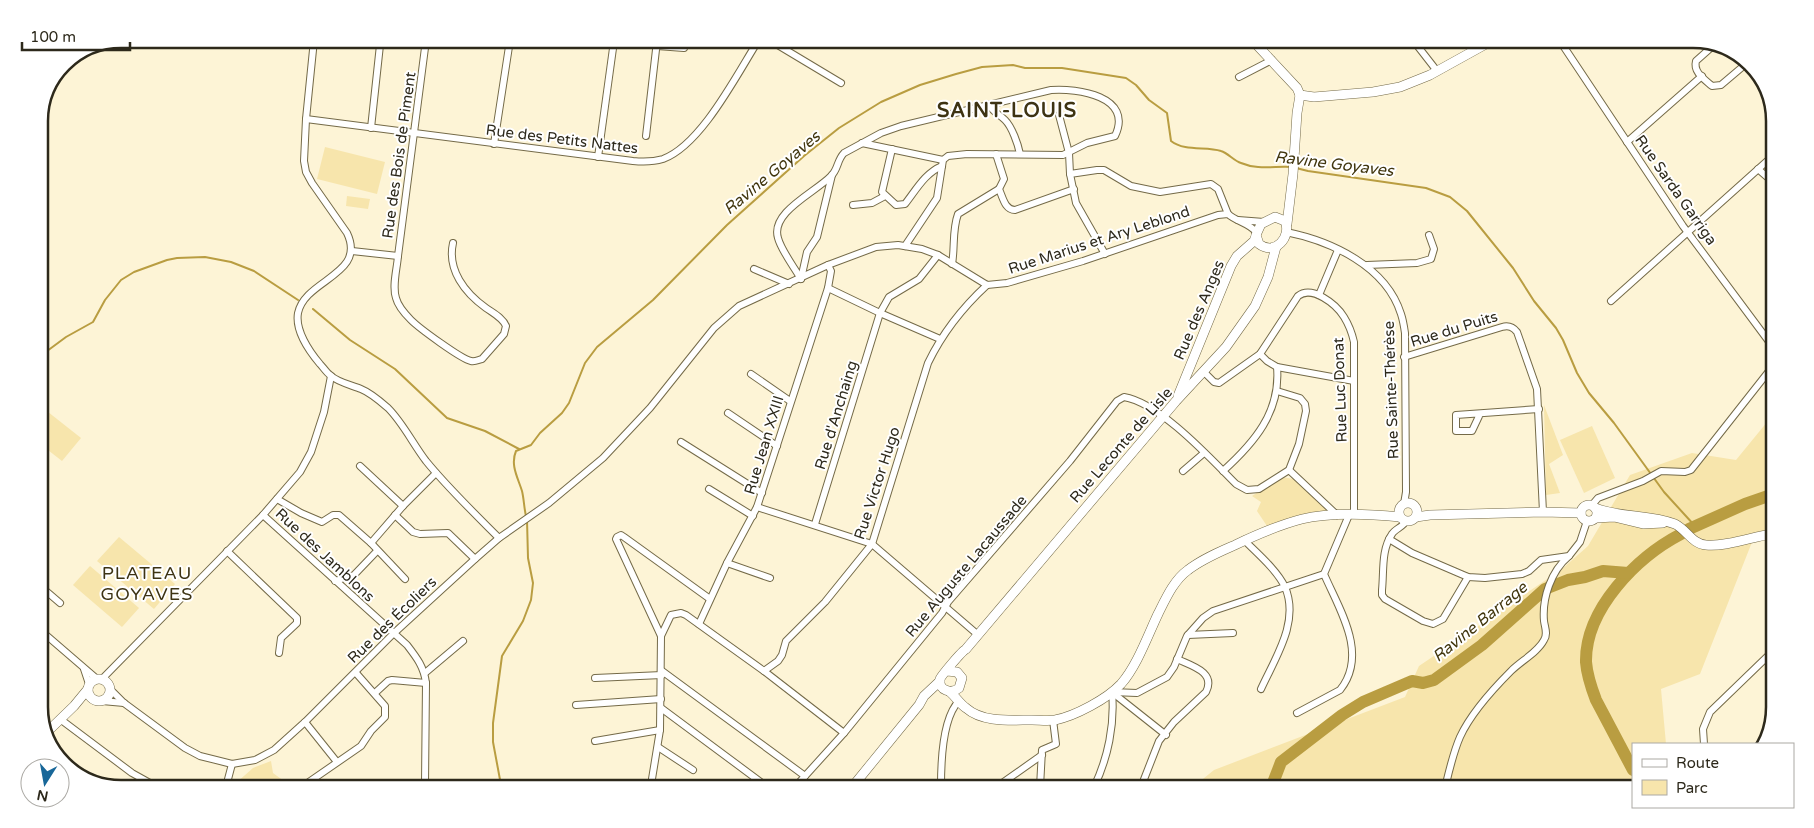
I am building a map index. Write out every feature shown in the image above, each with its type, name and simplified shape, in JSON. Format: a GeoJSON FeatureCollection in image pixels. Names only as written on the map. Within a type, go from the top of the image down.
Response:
{"type":"FeatureCollection","features":[{"type":"Feature","properties":{"kind":"main road"},"geometry":{"type":"LineString","coordinates":[[1260,48],[1297,88],[1300,95],[1293,174],[1287,228],[1282,241],[1276,247],[1269,249],[1262,246],[1256,234],[1258,227],[1282,210],[1290,198]]}},
{"type":"Feature","properties":{"kind":"main road"},"geometry":{"type":"LineString","coordinates":[[1300,95],[1314,97],[1394,89],[1437,71],[1479,48]]}},
{"type":"Feature","properties":{"kind":"main road"},"geometry":{"type":"LineString","coordinates":[[1274,217],[1282,219],[1287,228]]}},
{"type":"Feature","properties":{"kind":"main road","name":"Rue des Anges"},"geometry":{"type":"LineString","coordinates":[[1176,401],[1231,266],[1237,256],[1254,241],[1256,234]]}},
{"type":"Feature","properties":{"kind":"main road","name":"Rue Leconte de Lisle"},"geometry":{"type":"LineString","coordinates":[[959,674],[959,666],[966,649],[977,634],[1176,401],[1226,347],[1254,306],[1268,277],[1276,247]]}},
{"type":"Feature","properties":{"kind":"main road"},"geometry":{"type":"LineString","coordinates":[[1668,523],[1649,524],[1614,517],[1591,520],[1583,519],[1581,513],[1583,507],[1588,505],[1609,512],[1653,518],[1668,523],[1677,526],[1694,541],[1706,545],[1720,545],[1766,535]]}},
{"type":"Feature","properties":{"kind":"main road"},"geometry":{"type":"LineString","coordinates":[[940,681],[942,687],[966,709],[976,715],[1000,720],[1053,720],[1078,712],[1112,692],[1121,683],[1130,671],[1166,598],[1175,584],[1186,571],[1205,559],[1275,527],[1303,519],[1338,515],[1386,515],[1404,511],[1415,506],[1416,514],[1412,520],[1404,511]]}},
{"type":"Feature","properties":{"kind":"main road"},"geometry":{"type":"LineString","coordinates":[[1591,520],[1597,513],[1594,507]]}},
{"type":"Feature","properties":{"kind":"main road"},"geometry":{"type":"LineString","coordinates":[[1416,514],[1581,513]]}},
{"type":"Feature","properties":{"kind":"main road","name":"Rue Leconte de Lisle"},"geometry":{"type":"LineString","coordinates":[[947,671],[961,652],[966,649]]}},
{"type":"Feature","properties":{"kind":"main road"},"geometry":{"type":"LineString","coordinates":[[858,780],[919,705],[924,696],[940,681],[942,675],[947,671],[954,670],[959,674],[962,682],[959,688],[934,694],[919,705]]}},
{"type":"Feature","properties":{"kind":"main road"},"geometry":{"type":"LineString","coordinates":[[74,706],[99,700],[109,695],[110,689],[108,684],[94,683]]}},
{"type":"Feature","properties":{"kind":"main road"},"geometry":{"type":"LineString","coordinates":[[94,683],[91,698],[99,700]]}},
{"type":"Feature","properties":{"kind":"main road"},"geometry":{"type":"LineString","coordinates":[[50,729],[94,683]]}},
{"type":"Feature","properties":{"kind":"main road"},"geometry":{"type":"LineString","coordinates":[[959,688],[966,703],[976,715]]}},
{"type":"Feature","properties":{"kind":"street"},"geometry":{"type":"LineString","coordinates":[[313,48],[304,147],[306,172],[315,189],[347,233],[352,242],[352,251],[342,268],[305,298],[298,313],[306,346],[330,376],[364,390],[390,410],[436,473],[499,538]]}},
{"type":"Feature","properties":{"kind":"street"},"geometry":{"type":"LineString","coordinates":[[371,128],[380,48]]}},
{"type":"Feature","properties":{"kind":"street","name":"Rue des Bois de Piment"},"geometry":{"type":"LineString","coordinates":[[352,251],[398,256],[425,48]]}},
{"type":"Feature","properties":{"kind":"street"},"geometry":{"type":"LineString","coordinates":[[494,144],[509,48]]}},
{"type":"Feature","properties":{"kind":"street"},"geometry":{"type":"LineString","coordinates":[[598,157],[613,48]]}},
{"type":"Feature","properties":{"kind":"street"},"geometry":{"type":"LineString","coordinates":[[646,136],[656,48]]}},
{"type":"Feature","properties":{"kind":"street","name":"Rue des Petits Nattes"},"geometry":{"type":"LineString","coordinates":[[306,119],[598,157],[647,162],[661,160],[686,145],[704,126],[754,48]]}},
{"type":"Feature","properties":{"kind":"street"},"geometry":{"type":"LineString","coordinates":[[783,48],[840,84]]}},
{"type":"Feature","properties":{"kind":"street"},"geometry":{"type":"LineString","coordinates":[[1419,48],[1437,71]]}},
{"type":"Feature","properties":{"kind":"street","name":"Rue Sarda Garriga"},"geometry":{"type":"LineString","coordinates":[[1565,48],[1688,231],[1766,337]]}},
{"type":"Feature","properties":{"kind":"street"},"geometry":{"type":"LineString","coordinates":[[1709,49],[1695,63],[1696,70],[1710,85],[1719,86],[1742,66]]}},
{"type":"Feature","properties":{"kind":"street"},"geometry":{"type":"LineString","coordinates":[[1239,77],[1272,60]]}},
{"type":"Feature","properties":{"kind":"street"},"geometry":{"type":"LineString","coordinates":[[1627,142],[1702,76]]}},
{"type":"Feature","properties":{"kind":"street"},"geometry":{"type":"LineString","coordinates":[[801,279],[807,252],[817,237],[832,176],[840,157],[862,143],[881,133],[901,126],[1051,90],[1063,89],[1093,95],[1113,105],[1118,111],[1118,130],[1115,136],[1087,143],[1063,155],[955,154],[948,156],[927,176],[905,204],[896,205],[882,192],[892,149]]}},
{"type":"Feature","properties":{"kind":"street"},"geometry":{"type":"LineString","coordinates":[[990,106],[1009,125],[1020,154]]}},
{"type":"Feature","properties":{"kind":"street"},"geometry":{"type":"LineString","coordinates":[[1059,115],[1069,153],[1070,174],[1077,207],[1086,218],[1105,254]]}},
{"type":"Feature","properties":{"kind":"street"},"geometry":{"type":"LineString","coordinates":[[862,143],[942,163]]}},
{"type":"Feature","properties":{"kind":"street"},"geometry":{"type":"LineString","coordinates":[[952,264],[958,214],[999,189],[1004,179],[996,154]]}},
{"type":"Feature","properties":{"kind":"street"},"geometry":{"type":"LineString","coordinates":[[1611,301],[1766,162]]}},
{"type":"Feature","properties":{"kind":"street"},"geometry":{"type":"LineString","coordinates":[[905,246],[937,198],[942,163]]}},
{"type":"Feature","properties":{"kind":"street"},"geometry":{"type":"LineString","coordinates":[[1758,169],[1766,176]]}},
{"type":"Feature","properties":{"kind":"street"},"geometry":{"type":"LineString","coordinates":[[1070,174],[1104,170],[1131,186],[1160,192],[1211,184],[1218,189],[1228,214],[1234,220],[1247,225],[1256,234]]}},
{"type":"Feature","properties":{"kind":"street"},"geometry":{"type":"LineString","coordinates":[[801,279],[778,239],[779,223],[782,216],[832,176]]}},
{"type":"Feature","properties":{"kind":"street"},"geometry":{"type":"LineString","coordinates":[[999,189],[1006,206],[1012,210],[1074,189]]}},
{"type":"Feature","properties":{"kind":"street"},"geometry":{"type":"LineString","coordinates":[[853,205],[872,203],[885,196]]}},
{"type":"Feature","properties":{"kind":"street","name":"Rue Marius et Ary Leblond"},"geometry":{"type":"LineString","coordinates":[[987,285],[1027,278],[1105,254],[1208,218],[1228,214]]}},
{"type":"Feature","properties":{"kind":"street"},"geometry":{"type":"LineString","coordinates":[[1234,220],[1264,222]]}},
{"type":"Feature","properties":{"kind":"street","name":"Rue Sainte-Thérèse"},"geometry":{"type":"LineString","coordinates":[[1287,228],[1367,265],[1386,287],[1401,313],[1405,332],[1406,492],[1404,511]]}},
{"type":"Feature","properties":{"kind":"street"},"geometry":{"type":"LineString","coordinates":[[1367,265],[1417,264],[1431,259],[1434,249],[1429,235]]}},
{"type":"Feature","properties":{"kind":"street"},"geometry":{"type":"LineString","coordinates":[[398,256],[395,297],[401,309],[412,321],[461,356],[472,361],[478,361],[504,334],[506,326],[502,320],[478,302],[463,285],[451,261],[453,243]]}},
{"type":"Feature","properties":{"kind":"street"},"geometry":{"type":"LineString","coordinates":[[754,270],[789,284],[828,264],[876,247],[888,245],[905,246],[922,249],[938,255],[987,285]]}},
{"type":"Feature","properties":{"kind":"street"},"geometry":{"type":"LineString","coordinates":[[1318,295],[1338,250]]}},
{"type":"Feature","properties":{"kind":"street","name":"Rue d'Anchaing"},"geometry":{"type":"LineString","coordinates":[[816,524],[880,313],[888,297],[919,279],[938,255]]}},
{"type":"Feature","properties":{"kind":"street","name":"Rue Jean XXIII"},"geometry":{"type":"LineString","coordinates":[[699,624],[727,562],[741,535],[754,516],[828,288],[831,271],[828,264]]}},
{"type":"Feature","properties":{"kind":"street","name":"Rue des Écoliers"},"geometry":{"type":"LineString","coordinates":[[110,689],[124,703],[185,748],[200,756],[232,764],[255,760],[274,750],[356,673],[393,634],[475,559],[499,538],[537,511],[603,458],[650,408],[714,328],[740,306],[789,284]]}},
{"type":"Feature","properties":{"kind":"street","name":"Rue Victor Hugo"},"geometry":{"type":"LineString","coordinates":[[764,672],[778,661],[786,641],[825,602],[872,544],[928,363],[940,339],[961,310],[987,285]]}},
{"type":"Feature","properties":{"kind":"street"},"geometry":{"type":"LineString","coordinates":[[828,288],[940,339]]}},
{"type":"Feature","properties":{"kind":"street","name":"Rue Luc Donat"},"geometry":{"type":"LineString","coordinates":[[1260,354],[1298,296],[1302,293],[1308,292],[1318,295],[1332,304],[1343,315],[1351,330],[1354,342],[1351,515]]}},
{"type":"Feature","properties":{"kind":"street","name":"Rue du Puits"},"geometry":{"type":"LineString","coordinates":[[1404,357],[1502,327],[1510,326],[1517,332],[1537,389],[1542,512]]}},
{"type":"Feature","properties":{"kind":"street"},"geometry":{"type":"LineString","coordinates":[[1204,372],[1214,382],[1219,383],[1260,354],[1277,367],[1354,381]]}},
{"type":"Feature","properties":{"kind":"street"},"geometry":{"type":"LineString","coordinates":[[1222,471],[1247,449],[1265,424],[1278,391],[1277,367]]}},
{"type":"Feature","properties":{"kind":"street"},"geometry":{"type":"LineString","coordinates":[[751,374],[790,401]]}},
{"type":"Feature","properties":{"kind":"street"},"geometry":{"type":"LineString","coordinates":[[1594,507],[1598,498],[1661,471],[1685,472],[1691,470],[1766,375]]}},
{"type":"Feature","properties":{"kind":"street"},"geometry":{"type":"LineString","coordinates":[[48,636],[83,668],[94,683],[263,515],[300,472],[311,452],[324,412],[330,376]]}},
{"type":"Feature","properties":{"kind":"street"},"geometry":{"type":"LineString","coordinates":[[1278,391],[1300,398],[1305,404],[1306,411],[1299,444],[1289,470],[1338,515]]}},
{"type":"Feature","properties":{"kind":"street","name":"Rue Auguste Lacaussade"},"geometry":{"type":"LineString","coordinates":[[801,780],[844,733],[948,602],[1070,461],[1117,401],[1124,397],[1131,398],[1164,416],[1242,488],[1259,489],[1289,470]]}},
{"type":"Feature","properties":{"kind":"street"},"geometry":{"type":"LineString","coordinates":[[1480,414],[1539,409]]}},
{"type":"Feature","properties":{"kind":"street"},"geometry":{"type":"LineString","coordinates":[[728,414],[777,446]]}},
{"type":"Feature","properties":{"kind":"street"},"geometry":{"type":"LineString","coordinates":[[681,442],[762,493]]}},
{"type":"Feature","properties":{"kind":"street"},"geometry":{"type":"LineString","coordinates":[[1183,471],[1204,453]]}},
{"type":"Feature","properties":{"kind":"street"},"geometry":{"type":"LineString","coordinates":[[360,466],[403,506]]}},
{"type":"Feature","properties":{"kind":"street"},"geometry":{"type":"LineString","coordinates":[[371,543],[403,506],[436,473]]}},
{"type":"Feature","properties":{"kind":"street"},"geometry":{"type":"LineString","coordinates":[[709,489],[754,516]]}},
{"type":"Feature","properties":{"kind":"street"},"geometry":{"type":"LineString","coordinates":[[277,499],[314,520],[322,522],[333,515],[339,515],[371,543],[405,579]]}},
{"type":"Feature","properties":{"kind":"street"},"geometry":{"type":"LineString","coordinates":[[757,507],[816,524],[872,544],[977,634]]}},
{"type":"Feature","properties":{"kind":"street"},"geometry":{"type":"LineString","coordinates":[[1404,511],[1403,525],[1393,532],[1384,554],[1382,595],[1389,603],[1423,621],[1433,624],[1443,619],[1468,577]]}},
{"type":"Feature","properties":{"kind":"street","name":"Rue des Jamblons"},"geometry":{"type":"LineString","coordinates":[[263,515],[407,646],[420,661],[425,673]]}},
{"type":"Feature","properties":{"kind":"street"},"geometry":{"type":"LineString","coordinates":[[396,515],[413,532],[420,534],[448,533],[475,559]]}},
{"type":"Feature","properties":{"kind":"street"},"geometry":{"type":"LineString","coordinates":[[1112,692],[1137,693],[1167,678],[1188,635],[1203,618],[1213,611],[1324,574],[1351,515]]}},
{"type":"Feature","properties":{"kind":"street"},"geometry":{"type":"LineString","coordinates":[[1447,780],[1454,754],[1467,724],[1498,685],[1522,660],[1540,647],[1545,639],[1545,603],[1554,573],[1580,542],[1591,520]]}},
{"type":"Feature","properties":{"kind":"street"},"geometry":{"type":"LineString","coordinates":[[653,780],[660,730],[662,673],[660,636],[616,539],[619,535],[624,536],[710,600]]}},
{"type":"Feature","properties":{"kind":"street"},"geometry":{"type":"LineString","coordinates":[[1389,539],[1412,552],[1468,577],[1485,578],[1522,574],[1529,571],[1541,560],[1569,556]]}},
{"type":"Feature","properties":{"kind":"street"},"geometry":{"type":"LineString","coordinates":[[1244,540],[1266,562],[1285,586],[1289,602],[1290,619],[1285,638],[1261,689]]}},
{"type":"Feature","properties":{"kind":"street"},"geometry":{"type":"LineString","coordinates":[[227,551],[297,618],[297,623],[281,638],[279,653]]}},
{"type":"Feature","properties":{"kind":"street"},"geometry":{"type":"LineString","coordinates":[[335,582],[354,575],[377,551]]}},
{"type":"Feature","properties":{"kind":"street"},"geometry":{"type":"LineString","coordinates":[[727,562],[770,578]]}},
{"type":"Feature","properties":{"kind":"street"},"geometry":{"type":"LineString","coordinates":[[1297,713],[1340,690],[1345,684],[1352,662],[1351,635],[1324,574]]}},
{"type":"Feature","properties":{"kind":"street"},"geometry":{"type":"LineString","coordinates":[[48,593],[60,603]]}},
{"type":"Feature","properties":{"kind":"street"},"geometry":{"type":"LineString","coordinates":[[660,636],[667,620],[676,613],[686,615],[844,733]]}},
{"type":"Feature","properties":{"kind":"street"},"geometry":{"type":"LineString","coordinates":[[1188,635],[1233,633]]}},
{"type":"Feature","properties":{"kind":"street"},"geometry":{"type":"LineString","coordinates":[[425,780],[425,673],[463,642]]}},
{"type":"Feature","properties":{"kind":"street"},"geometry":{"type":"LineString","coordinates":[[1704,743],[1703,729],[1710,712],[1766,658]]}},
{"type":"Feature","properties":{"kind":"street"},"geometry":{"type":"LineString","coordinates":[[1144,780],[1160,741],[1174,722],[1206,692],[1209,686],[1208,676],[1204,672],[1177,659]]}},
{"type":"Feature","properties":{"kind":"street"},"geometry":{"type":"LineString","coordinates":[[312,780],[361,746],[371,731],[385,717],[385,706],[356,673]]}},
{"type":"Feature","properties":{"kind":"street"},"geometry":{"type":"LineString","coordinates":[[595,678],[662,673],[804,776]]}},
{"type":"Feature","properties":{"kind":"street"},"geometry":{"type":"LineString","coordinates":[[375,693],[388,681],[392,680],[426,683]]}},
{"type":"Feature","properties":{"kind":"street"},"geometry":{"type":"LineString","coordinates":[[1112,692],[1166,734]]}},
{"type":"Feature","properties":{"kind":"street"},"geometry":{"type":"LineString","coordinates":[[1098,780],[1110,735],[1113,708],[1112,692]]}},
{"type":"Feature","properties":{"kind":"street","name":"Rue des Écoliers"},"geometry":{"type":"LineString","coordinates":[[99,700],[124,703]]}},
{"type":"Feature","properties":{"kind":"street"},"geometry":{"type":"LineString","coordinates":[[576,705],[661,700]]}},
{"type":"Feature","properties":{"kind":"street"},"geometry":{"type":"LineString","coordinates":[[942,780],[946,731],[953,707],[959,701]]}},
{"type":"Feature","properties":{"kind":"street"},"geometry":{"type":"LineString","coordinates":[[661,708],[758,780]]}},
{"type":"Feature","properties":{"kind":"street"},"geometry":{"type":"LineString","coordinates":[[60,719],[132,773],[145,780]]}},
{"type":"Feature","properties":{"kind":"street"},"geometry":{"type":"LineString","coordinates":[[1040,780],[1042,750],[1056,744],[1053,720]]}},
{"type":"Feature","properties":{"kind":"street"},"geometry":{"type":"LineString","coordinates":[[305,722],[338,762]]}},
{"type":"Feature","properties":{"kind":"street"},"geometry":{"type":"LineString","coordinates":[[595,741],[660,730]]}},
{"type":"Feature","properties":{"kind":"street"},"geometry":{"type":"LineString","coordinates":[[658,747],[693,770]]}},
{"type":"Feature","properties":{"kind":"street"},"geometry":{"type":"LineString","coordinates":[[1007,780],[1042,755]]}},
{"type":"Feature","properties":{"kind":"street"},"geometry":{"type":"LineString","coordinates":[[228,780],[232,764]]}},
{"type":"Feature","properties":{"kind":"green space"},"geometry":{"type":"Polygon","coordinates":[[[325,147],[385,162],[377,194],[317,179],[325,147]]]}},
{"type":"Feature","properties":{"kind":"green space"},"geometry":{"type":"Polygon","coordinates":[[[347,196],[370,199],[368,209],[346,206],[347,196]]]}},
{"type":"Feature","properties":{"kind":"green space"},"geometry":{"type":"Polygon","coordinates":[[[1544,405],[1563,455],[1549,464],[1560,493],[1546,495],[1544,405]]]}},
{"type":"Feature","properties":{"kind":"green space"},"geometry":{"type":"Polygon","coordinates":[[[48,412],[81,438],[62,461],[48,450],[48,412]]]}},
{"type":"Feature","properties":{"kind":"green space"},"geometry":{"type":"Polygon","coordinates":[[[1766,423],[1766,533],[1754,537],[1700,674],[1661,689],[1666,743],[1632,743],[1632,780],[1202,780],[1214,770],[1405,697],[1419,666],[1562,569],[1588,546],[1630,475],[1692,453],[1736,460],[1766,423]]]}},
{"type":"Feature","properties":{"kind":"green space"},"geometry":{"type":"Polygon","coordinates":[[[1592,426],[1615,478],[1584,493],[1560,440],[1592,426]]]}},
{"type":"Feature","properties":{"kind":"green space"},"geometry":{"type":"Polygon","coordinates":[[[1281,477],[1294,479],[1329,512],[1292,517],[1267,526],[1257,511],[1261,502],[1252,496],[1281,477]]]}},
{"type":"Feature","properties":{"kind":"green space"},"geometry":{"type":"Polygon","coordinates":[[[119,537],[175,584],[154,609],[97,561],[119,537]]]}},
{"type":"Feature","properties":{"kind":"green space"},"geometry":{"type":"Polygon","coordinates":[[[90,566],[139,608],[122,627],[73,585],[90,566]]]}},
{"type":"Feature","properties":{"kind":"green space"},"geometry":{"type":"Polygon","coordinates":[[[271,761],[273,773],[283,780],[239,780],[253,768],[271,761]]]}},
{"type":"Feature","properties":{"kind":"waterway","name":"Ravine Goyaves"},"geometry":{"type":"LineString","coordinates":[[526,516],[522,491],[514,466],[516,451],[531,445],[540,433],[562,413],[569,403],[585,363],[597,347],[653,300],[727,225],[804,156],[839,128],[881,102],[920,85],[982,67],[1013,65],[1025,68],[1062,68],[1126,78],[1136,85],[1149,100],[1167,113],[1171,141],[1189,148],[1221,151],[1238,162],[1247,165],[1291,167]]}},
{"type":"Feature","properties":{"kind":"waterway","name":"Ravine Goyaves"},"geometry":{"type":"LineString","coordinates":[[1296,168],[1426,188],[1450,197],[1467,211],[1513,268],[1534,301],[1556,328],[1577,373],[1589,393],[1614,423],[1664,492],[1695,526]]}},
{"type":"Feature","properties":{"kind":"waterway"},"geometry":{"type":"LineString","coordinates":[[48,350],[66,337],[93,322],[105,300],[121,280],[134,272],[167,260],[205,257],[231,262],[254,271],[298,300]]}},
{"type":"Feature","properties":{"kind":"waterway"},"geometry":{"type":"LineString","coordinates":[[313,309],[350,340],[395,369],[447,418],[485,431],[519,449]]}},
{"type":"Feature","properties":{"kind":"waterway"},"geometry":{"type":"LineString","coordinates":[[1689,529],[1766,497]]}},
{"type":"Feature","properties":{"kind":"waterway","name":"Ravine Goyaves"},"geometry":{"type":"LineString","coordinates":[[500,780],[493,742],[493,723],[502,656],[523,621],[531,600],[533,583],[528,558],[527,520]]}},
{"type":"Feature","properties":{"kind":"waterway"},"geometry":{"type":"LineString","coordinates":[[1632,768],[1592,690],[1586,662],[1588,642],[1594,623],[1604,604],[1617,587],[1647,556],[1681,534]]}},
{"type":"Feature","properties":{"kind":"waterway","name":"Ravine Barrage"},"geometry":{"type":"LineString","coordinates":[[1274,780],[1281,762],[1342,715],[1363,702],[1412,681],[1423,683],[1434,680],[1482,645],[1545,589],[1568,580],[1603,571],[1628,573]]}},
{"type":"Feature","properties":{"kind":"district","name":"SAINT-LOUIS"},"geometry":{"type":"Point","coordinates":[1007,111]}},
{"type":"Feature","properties":{"kind":"district","name":"PLATEAU GOYAVES"},"geometry":{"type":"Point","coordinates":[147,583]}}]}
